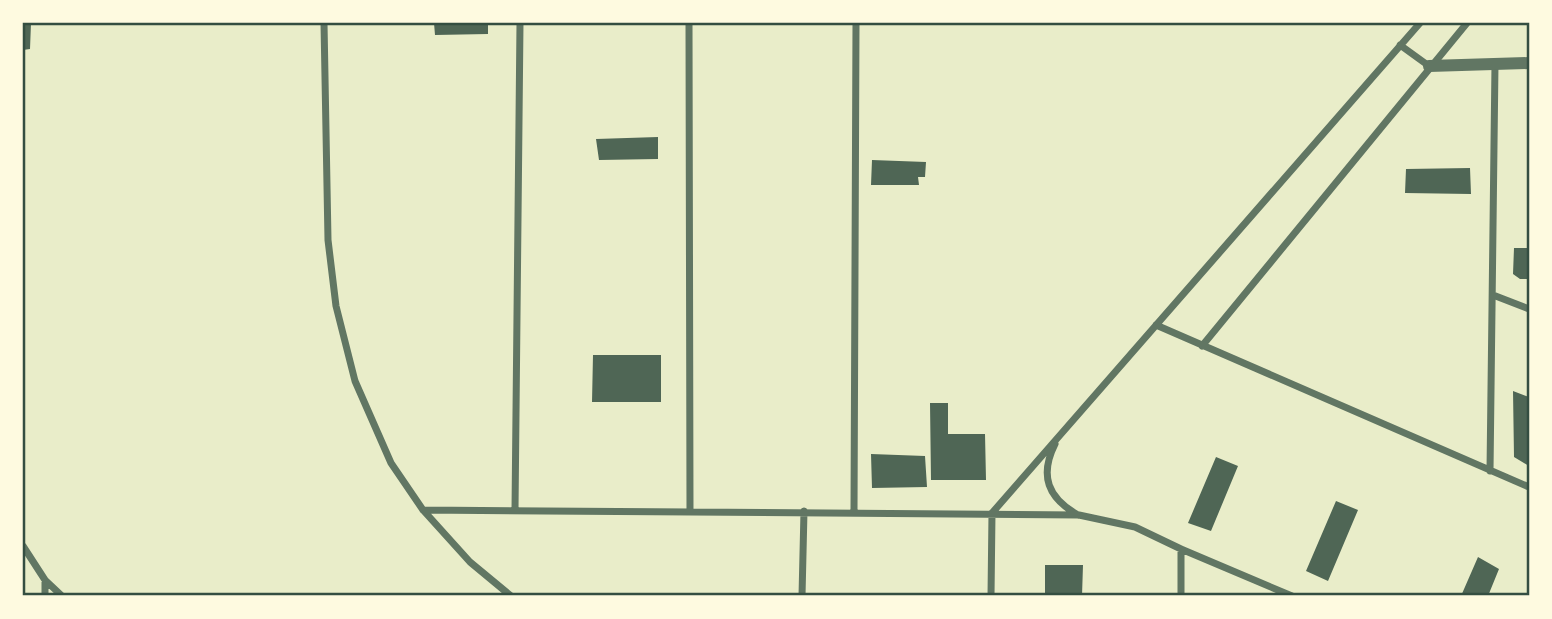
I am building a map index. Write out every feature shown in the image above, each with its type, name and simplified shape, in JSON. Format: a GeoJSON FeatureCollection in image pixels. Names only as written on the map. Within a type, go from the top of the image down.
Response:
{"type":"FeatureCollection","features":[{"type":"Feature","properties":{"kind":"street"},"geometry":{"type":"LineString","coordinates":[[324,23],[328,240],[336,306],[355,381],[391,463],[423,510],[470,562],[511,596]]}},
{"type":"Feature","properties":{"kind":"street"},"geometry":{"type":"LineString","coordinates":[[515,510],[520,23]]}},
{"type":"Feature","properties":{"kind":"street"},"geometry":{"type":"LineString","coordinates":[[689,23],[690,511]]}},
{"type":"Feature","properties":{"kind":"street"},"geometry":{"type":"LineString","coordinates":[[854,512],[856,23]]}},
{"type":"Feature","properties":{"kind":"street"},"geometry":{"type":"LineString","coordinates":[[991,596],[992,513],[1420,23]]}},
{"type":"Feature","properties":{"kind":"street"},"geometry":{"type":"LineString","coordinates":[[1202,346],[1429,66],[1467,23]]}},
{"type":"Feature","properties":{"kind":"street"},"geometry":{"type":"LineString","coordinates":[[1400,45],[1429,66],[1529,63]]}},
{"type":"Feature","properties":{"kind":"street"},"geometry":{"type":"LineString","coordinates":[[1490,471],[1495,64]]}},
{"type":"Feature","properties":{"kind":"street"},"geometry":{"type":"LineString","coordinates":[[1493,295],[1529,309]]}},
{"type":"Feature","properties":{"kind":"street"},"geometry":{"type":"LineString","coordinates":[[1156,325],[1529,487]]}},
{"type":"Feature","properties":{"kind":"street"},"geometry":{"type":"LineString","coordinates":[[1059,435],[1049,455],[1048,481],[1053,495],[1063,506],[1079,515]]}},
{"type":"Feature","properties":{"kind":"street"},"geometry":{"type":"LineString","coordinates":[[423,510],[1079,515],[1135,527],[1181,550],[1292,596]]}},
{"type":"Feature","properties":{"kind":"street"},"geometry":{"type":"LineString","coordinates":[[803,596],[804,511]]}},
{"type":"Feature","properties":{"kind":"street"},"geometry":{"type":"LineString","coordinates":[[23,546],[46,580],[62,596]]}},
{"type":"Feature","properties":{"kind":"street"},"geometry":{"type":"LineString","coordinates":[[1181,550],[1181,596]]}},
{"type":"Feature","properties":{"kind":"street"},"geometry":{"type":"LineString","coordinates":[[46,580],[46,596]]}},
{"type":"Feature","properties":{"kind":"building"},"geometry":{"type":"Polygon","coordinates":[[[23,23],[31,23],[30,49],[23,50],[23,23]]]}},
{"type":"Feature","properties":{"kind":"building"},"geometry":{"type":"Polygon","coordinates":[[[434,23],[488,23],[488,34],[435,35],[434,23]]]}},
{"type":"Feature","properties":{"kind":"building"},"geometry":{"type":"Polygon","coordinates":[[[658,137],[658,159],[599,160],[596,139],[658,137]]]}},
{"type":"Feature","properties":{"kind":"building"},"geometry":{"type":"Polygon","coordinates":[[[872,160],[926,162],[925,177],[918,177],[919,185],[871,185],[872,160]]]}},
{"type":"Feature","properties":{"kind":"building"},"geometry":{"type":"Polygon","coordinates":[[[1470,168],[1471,194],[1405,193],[1406,169],[1470,168]]]}},
{"type":"Feature","properties":{"kind":"building"},"geometry":{"type":"Polygon","coordinates":[[[1514,248],[1529,248],[1529,279],[1520,279],[1513,274],[1514,248]]]}},
{"type":"Feature","properties":{"kind":"building"},"geometry":{"type":"Polygon","coordinates":[[[593,355],[661,355],[661,402],[592,402],[593,355]]]}},
{"type":"Feature","properties":{"kind":"building"},"geometry":{"type":"Polygon","coordinates":[[[1513,391],[1529,397],[1529,466],[1514,457],[1513,391]]]}},
{"type":"Feature","properties":{"kind":"building"},"geometry":{"type":"Polygon","coordinates":[[[930,403],[948,403],[948,434],[985,434],[986,480],[931,480],[930,403]]]}},
{"type":"Feature","properties":{"kind":"building"},"geometry":{"type":"Polygon","coordinates":[[[871,454],[925,456],[927,487],[872,488],[871,454]]]}},
{"type":"Feature","properties":{"kind":"building"},"geometry":{"type":"Polygon","coordinates":[[[1216,457],[1238,466],[1211,531],[1188,523],[1216,457]]]}},
{"type":"Feature","properties":{"kind":"building"},"geometry":{"type":"Polygon","coordinates":[[[1336,501],[1358,510],[1328,581],[1306,571],[1336,501]]]}},
{"type":"Feature","properties":{"kind":"building"},"geometry":{"type":"Polygon","coordinates":[[[1478,557],[1499,569],[1488,596],[1461,596],[1478,557]]]}},
{"type":"Feature","properties":{"kind":"building"},"geometry":{"type":"Polygon","coordinates":[[[1045,565],[1083,565],[1082,596],[1045,596],[1045,565]]]}}]}
